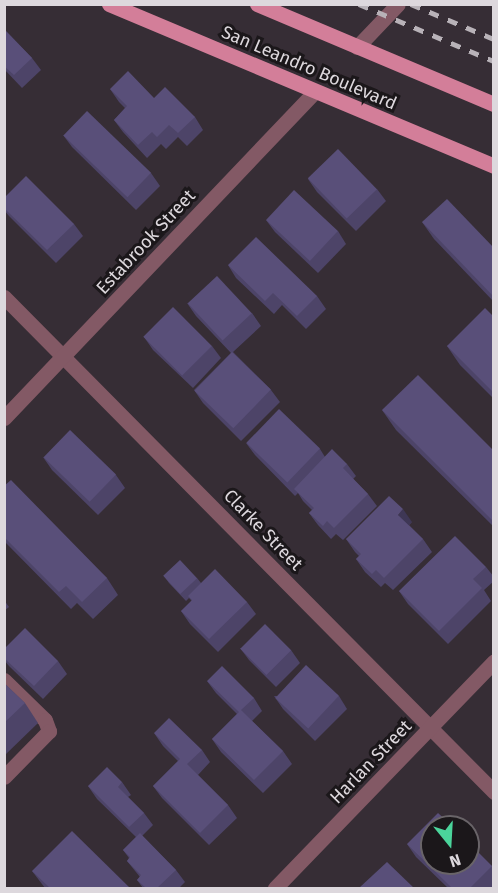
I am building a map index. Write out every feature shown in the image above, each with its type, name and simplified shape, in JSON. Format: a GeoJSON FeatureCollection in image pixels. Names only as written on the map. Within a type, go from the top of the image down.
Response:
{"type":"FeatureCollection","features":[{"type":"Feature","properties":{"kind":"main road","name":"San Leandro Boulevard"},"geometry":{"type":"LineString","coordinates":[[109,4],[494,166]]}},
{"type":"Feature","properties":{"kind":"main road"},"geometry":{"type":"LineString","coordinates":[[257,4],[494,104]]}},
{"type":"Feature","properties":{"kind":"street"},"geometry":{"type":"LineString","coordinates":[[357,47],[398,4]]}},
{"type":"Feature","properties":{"kind":"street","name":"Estabrook Street"},"geometry":{"type":"LineString","coordinates":[[4,418],[315,91]]}},
{"type":"Feature","properties":{"kind":"street","name":"Clarke Street"},"geometry":{"type":"LineString","coordinates":[[4,297],[65,356],[429,729],[494,792]]}},
{"type":"Feature","properties":{"kind":"street","name":"Harlan Street"},"geometry":{"type":"LineString","coordinates":[[275,888],[494,661]]}},
{"type":"Feature","properties":{"kind":"street"},"geometry":{"type":"LineString","coordinates":[[4,680],[45,720],[49,731],[4,777]]}},
{"type":"Feature","properties":{"kind":"building"},"geometry":{"type":"Polygon","coordinates":[[[4,29],[32,58],[14,75],[4,66],[4,29]]]}},
{"type":"Feature","properties":{"kind":"building"},"geometry":{"type":"Polygon","coordinates":[[[128,71],[154,98],[165,87],[195,117],[178,133],[169,125],[157,137],[152,132],[138,145],[114,120],[127,106],[110,89],[128,71]]]}},
{"type":"Feature","properties":{"kind":"building"},"geometry":{"type":"Polygon","coordinates":[[[87,111],[151,173],[127,197],[63,135],[87,111]]]}},
{"type":"Feature","properties":{"kind":"building"},"geometry":{"type":"Polygon","coordinates":[[[338,149],[377,189],[347,218],[308,178],[338,149]]]}},
{"type":"Feature","properties":{"kind":"building"},"geometry":{"type":"Polygon","coordinates":[[[26,176],[74,224],[47,250],[4,208],[4,198],[26,176]]]}},
{"type":"Feature","properties":{"kind":"building"},"geometry":{"type":"Polygon","coordinates":[[[294,190],[338,231],[310,261],[266,220],[294,190]]]}},
{"type":"Feature","properties":{"kind":"building"},"geometry":{"type":"Polygon","coordinates":[[[447,199],[494,248],[494,297],[422,222],[447,199]]]}},
{"type":"Feature","properties":{"kind":"building"},"geometry":{"type":"Polygon","coordinates":[[[256,237],[317,296],[297,316],[273,293],[265,301],[228,265],[256,237]]]}},
{"type":"Feature","properties":{"kind":"building"},"geometry":{"type":"Polygon","coordinates":[[[217,276],[252,313],[223,341],[188,303],[217,276]]]}},
{"type":"Feature","properties":{"kind":"building"},"geometry":{"type":"Polygon","coordinates":[[[173,307],[212,346],[182,376],[143,337],[173,307]]]}},
{"type":"Feature","properties":{"kind":"building"},"geometry":{"type":"Polygon","coordinates":[[[485,308],[494,317],[494,393],[447,346],[485,308]]]}},
{"type":"Feature","properties":{"kind":"building"},"geometry":{"type":"Polygon","coordinates":[[[232,352],[271,390],[233,428],[194,391],[232,352]]]}},
{"type":"Feature","properties":{"kind":"building"},"geometry":{"type":"Polygon","coordinates":[[[418,375],[494,451],[494,522],[382,410],[418,375]]]}},
{"type":"Feature","properties":{"kind":"building"},"geometry":{"type":"Polygon","coordinates":[[[279,409],[320,449],[287,482],[246,443],[279,409]]]}},
{"type":"Feature","properties":{"kind":"building"},"geometry":{"type":"Polygon","coordinates":[[[70,430],[116,474],[90,502],[44,457],[70,430]]]}},
{"type":"Feature","properties":{"kind":"building"},"geometry":{"type":"Polygon","coordinates":[[[332,449],[347,464],[343,468],[368,494],[334,528],[327,521],[323,526],[309,513],[314,508],[294,489],[332,449]]]}},
{"type":"Feature","properties":{"kind":"building"},"geometry":{"type":"Polygon","coordinates":[[[11,480],[107,578],[82,602],[66,586],[59,592],[4,537],[4,486],[11,480]]]}},
{"type":"Feature","properties":{"kind":"building"},"geometry":{"type":"Polygon","coordinates":[[[389,496],[403,509],[398,515],[423,539],[384,578],[376,570],[372,574],[356,559],[361,554],[346,539],[389,496]]]}},
{"type":"Feature","properties":{"kind":"building"},"geometry":{"type":"Polygon","coordinates":[[[455,536],[486,567],[473,579],[482,588],[439,631],[399,591],[455,536]]]}},
{"type":"Feature","properties":{"kind":"building"},"geometry":{"type":"Polygon","coordinates":[[[180,560],[197,578],[180,594],[163,576],[180,560]]]}},
{"type":"Feature","properties":{"kind":"building"},"geometry":{"type":"Polygon","coordinates":[[[215,569],[247,602],[209,639],[181,611],[192,600],[188,596],[215,569]]]}},
{"type":"Feature","properties":{"kind":"building"},"geometry":{"type":"Polygon","coordinates":[[[265,624],[291,650],[266,675],[240,649],[265,624]]]}},
{"type":"Feature","properties":{"kind":"building"},"geometry":{"type":"Polygon","coordinates":[[[25,628],[58,661],[34,686],[4,658],[4,649],[25,628]]]}},
{"type":"Feature","properties":{"kind":"building"},"geometry":{"type":"Polygon","coordinates":[[[306,665],[339,696],[308,729],[275,698],[306,665]]]}},
{"type":"Feature","properties":{"kind":"building"},"geometry":{"type":"Polygon","coordinates":[[[222,666],[254,698],[241,710],[283,751],[254,780],[212,739],[239,712],[207,681],[222,666]]]}},
{"type":"Feature","properties":{"kind":"building"},"geometry":{"type":"Polygon","coordinates":[[[4,683],[25,703],[4,723],[4,683]]]}},
{"type":"Feature","properties":{"kind":"building"},"geometry":{"type":"Polygon","coordinates":[[[169,718],[202,750],[187,764],[228,805],[200,833],[153,786],[180,759],[154,733],[169,718]]]}},
{"type":"Feature","properties":{"kind":"building"},"geometry":{"type":"Polygon","coordinates":[[[107,767],[122,782],[118,787],[144,813],[129,827],[88,786],[107,767]]]}},
{"type":"Feature","properties":{"kind":"building"},"geometry":{"type":"Polygon","coordinates":[[[72,831],[130,888],[50,888],[32,871],[72,831]]]}},
{"type":"Feature","properties":{"kind":"building"},"geometry":{"type":"Polygon","coordinates":[[[420,831],[420,857],[407,844],[420,831]]]}},
{"type":"Feature","properties":{"kind":"building"},"geometry":{"type":"Polygon","coordinates":[[[140,833],[176,870],[157,888],[146,888],[137,880],[141,875],[127,861],[130,857],[123,850],[140,833]]]}},
{"type":"Feature","properties":{"kind":"building"},"geometry":{"type":"Polygon","coordinates":[[[480,854],[492,866],[470,888],[452,888],[439,875],[480,875],[480,854]]]}},
{"type":"Feature","properties":{"kind":"building"},"geometry":{"type":"Polygon","coordinates":[[[387,862],[414,888],[359,888],[387,862]]]}},
{"type":"Feature","properties":{"kind":"railway"},"geometry":{"type":"LineString","coordinates":[[359,4],[494,61]]}},
{"type":"Feature","properties":{"kind":"railway"},"geometry":{"type":"LineString","coordinates":[[411,4],[494,39]]}}]}
